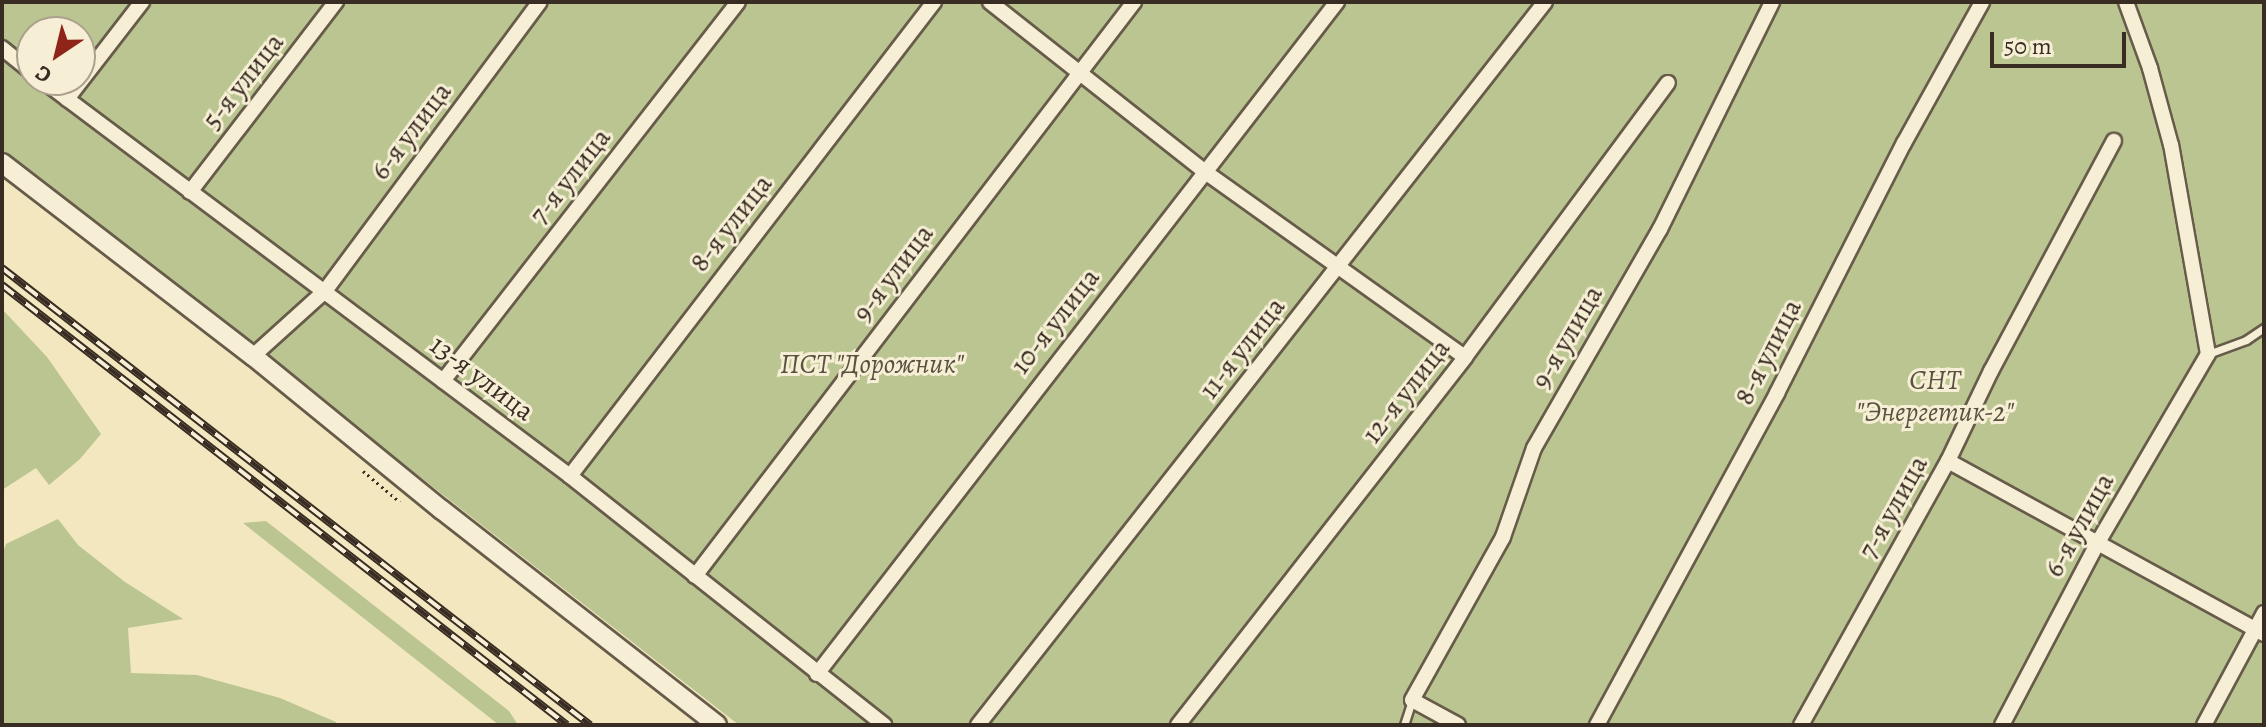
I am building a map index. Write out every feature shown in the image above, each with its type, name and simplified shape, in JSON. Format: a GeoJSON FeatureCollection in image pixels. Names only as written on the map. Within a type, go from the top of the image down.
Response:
{"type":"FeatureCollection","features":[{"type":"Feature","properties":{"kind":"street"},"geometry":{"type":"LineString","coordinates":[[67,99],[142,2]]}},
{"type":"Feature","properties":{"kind":"street","name":"5-я улица"},"geometry":{"type":"LineString","coordinates":[[190,192],[336,2]]}},
{"type":"Feature","properties":{"kind":"street","name":"6-я улица"},"geometry":{"type":"LineString","coordinates":[[253,356],[325,291],[540,2]]}},
{"type":"Feature","properties":{"kind":"street","name":"7-я улица"},"geometry":{"type":"LineString","coordinates":[[443,381],[738,2]]}},
{"type":"Feature","properties":{"kind":"street","name":"8-я улица"},"geometry":{"type":"LineString","coordinates":[[570,476],[934,2]]}},
{"type":"Feature","properties":{"kind":"street"},"geometry":{"type":"LineString","coordinates":[[990,2],[1204,171],[1465,357]]}},
{"type":"Feature","properties":{"kind":"street","name":"9-я улица"},"geometry":{"type":"LineString","coordinates":[[695,576],[1134,2]]}},
{"type":"Feature","properties":{"kind":"street","name":"10-я улица"},"geometry":{"type":"LineString","coordinates":[[817,674],[1337,2]]}},
{"type":"Feature","properties":{"kind":"street","name":"11-я улица"},"geometry":{"type":"LineString","coordinates":[[978,725],[1545,2]]}},
{"type":"Feature","properties":{"kind":"street","name":"9-я улица"},"geometry":{"type":"LineString","coordinates":[[1412,700],[1503,537],[1534,448],[1660,229],[1772,2]]}},
{"type":"Feature","properties":{"kind":"street","name":"8-я улица"},"geometry":{"type":"LineString","coordinates":[[1597,725],[1982,2]]}},
{"type":"Feature","properties":{"kind":"street"},"geometry":{"type":"LineString","coordinates":[[2126,2],[2150,68],[2171,145],[2208,354]]}},
{"type":"Feature","properties":{"kind":"street","name":"12-я улица"},"geometry":{"type":"LineString","coordinates":[[1178,725],[1465,357],[1668,83]]}},
{"type":"Feature","properties":{"kind":"street","name":"13-я улица"},"geometry":{"type":"LineString","coordinates":[[63,96],[570,476],[884,725]]}},
{"type":"Feature","properties":{"kind":"street","name":"7-я улица"},"geometry":{"type":"LineString","coordinates":[[1801,725],[1948,461],[1991,371],[2114,141]]}},
{"type":"Feature","properties":{"kind":"street"},"geometry":{"type":"LineString","coordinates":[[2,163],[253,356],[442,510],[717,725]]}},
{"type":"Feature","properties":{"kind":"street","name":"6-я улица"},"geometry":{"type":"LineString","coordinates":[[2002,725],[2097,544],[2208,354]]}},
{"type":"Feature","properties":{"kind":"street"},"geometry":{"type":"LineString","coordinates":[[1948,461],[2259,631]]}},
{"type":"Feature","properties":{"kind":"street"},"geometry":{"type":"LineString","coordinates":[[2204,725],[2259,631],[2264,613]]}},
{"type":"Feature","properties":{"kind":"street"},"geometry":{"type":"LineString","coordinates":[[1412,700],[1458,725]]}},
{"type":"Feature","properties":{"kind":"lane"},"geometry":{"type":"LineString","coordinates":[[2208,354],[2246,340],[2264,328]]}},
{"type":"Feature","properties":{"kind":"lane"},"geometry":{"type":"LineString","coordinates":[[1404,725],[1412,700]]}},
{"type":"Feature","properties":{"kind":"green space","name":"ПСТ \"Дорожник\""},"geometry":{"type":"Polygon","coordinates":[[[2,2],[2262,2],[2264,725],[739,725],[2,152],[2,2]]]}},
{"type":"Feature","properties":{"kind":"green space"},"geometry":{"type":"Polygon","coordinates":[[[2,309],[47,357],[101,434],[80,459],[49,485],[36,468],[2,490],[2,309]]]}},
{"type":"Feature","properties":{"kind":"green space"},"geometry":{"type":"Polygon","coordinates":[[[58,519],[78,545],[125,582],[183,619],[128,628],[131,673],[197,675],[280,698],[336,722],[336,725],[2,725],[2,555],[6,544],[58,519]]]}},
{"type":"Feature","properties":{"kind":"green space"},"geometry":{"type":"Polygon","coordinates":[[[266,521],[509,711],[518,725],[499,725],[243,523],[266,521]]]}},
{"type":"Feature","properties":{"kind":"railway"},"geometry":{"type":"LineString","coordinates":[[2,268],[590,725]]}},
{"type":"Feature","properties":{"kind":"railway"},"geometry":{"type":"LineString","coordinates":[[2,285],[567,725]]}},
{"type":"Feature","properties":{"kind":"park label","name":"СHТ \"Энергетик-2\""},"geometry":{"type":"Point","coordinates":[1935,396]}}]}
